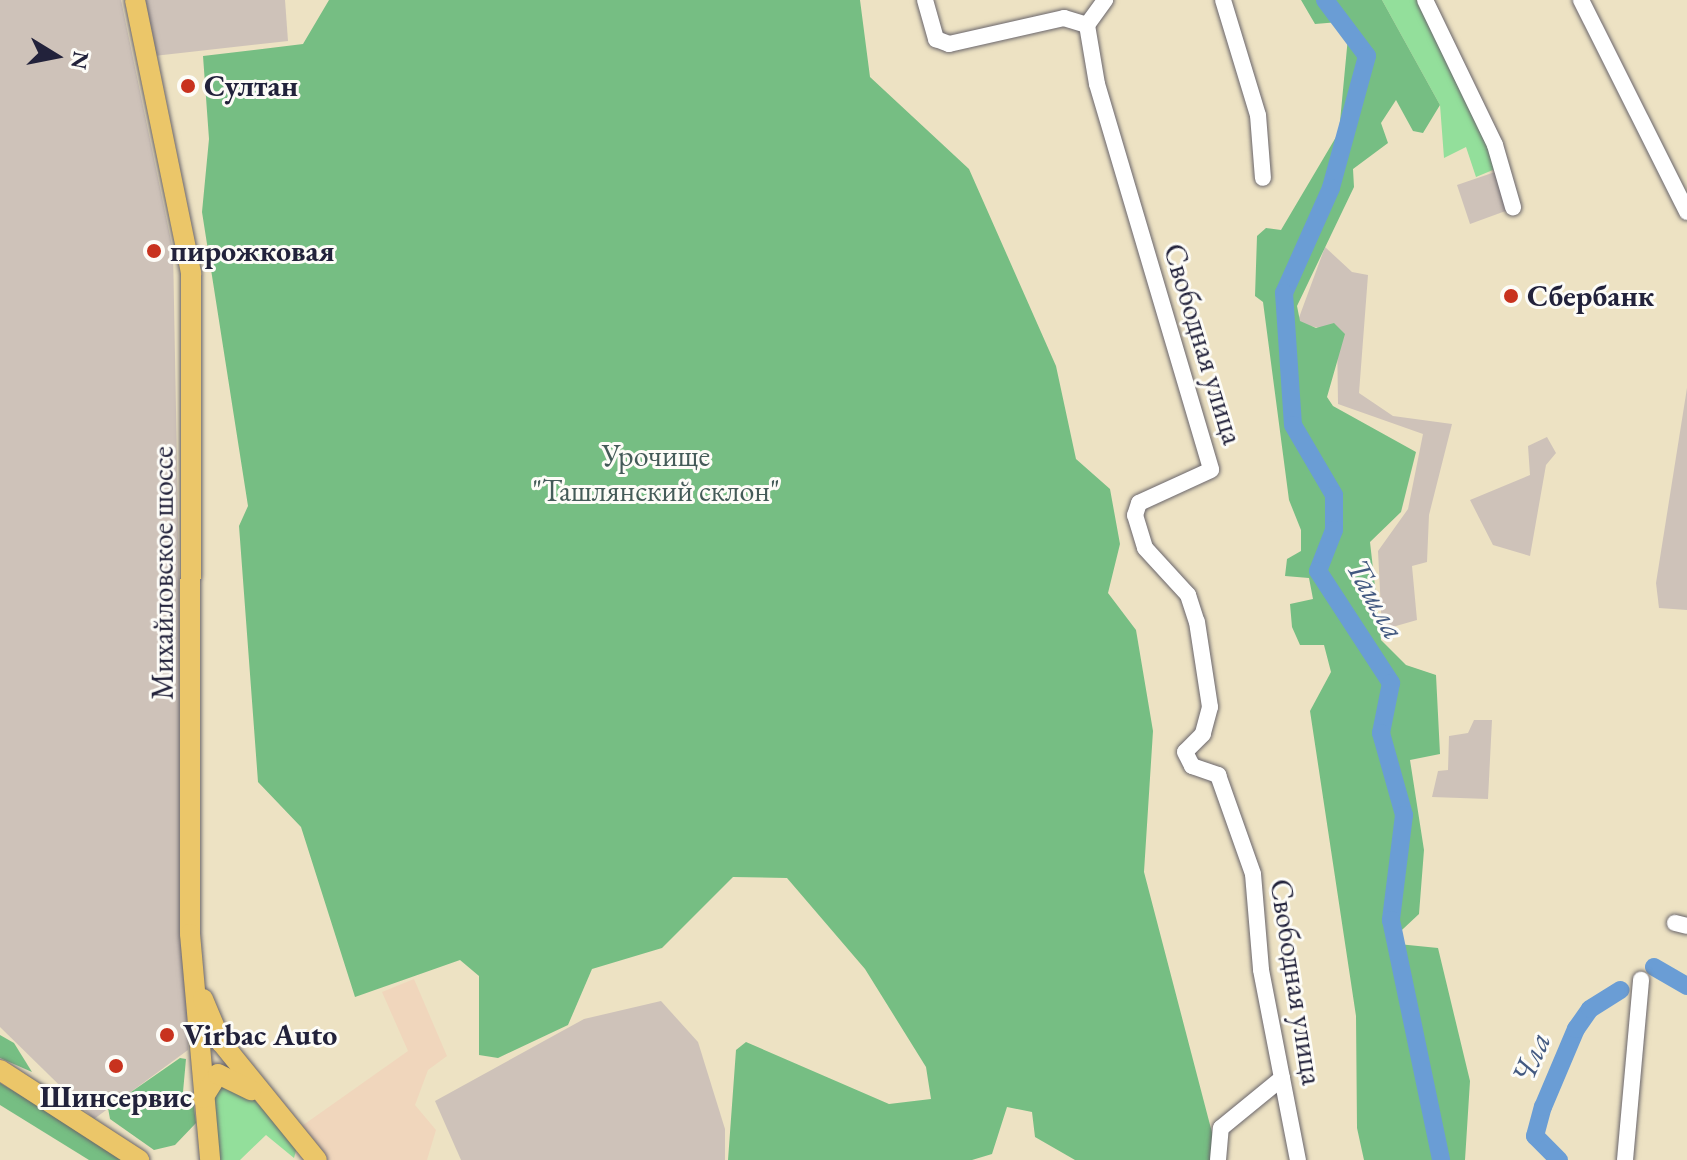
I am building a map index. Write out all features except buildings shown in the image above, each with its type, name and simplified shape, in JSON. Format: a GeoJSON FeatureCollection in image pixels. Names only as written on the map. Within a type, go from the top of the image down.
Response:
{"type":"FeatureCollection","features":[{"type":"Feature","properties":{"kind":"main road","name":"Михайловское шоссе"},"geometry":{"type":"LineString","coordinates":[[135,0],[193,308],[191,957],[209,1157]]}},
{"type":"Feature","properties":{"kind":"main road"},"geometry":{"type":"LineString","coordinates":[[191,957],[221,1042],[317,1160]]}},
{"type":"Feature","properties":{"kind":"main road"},"geometry":{"type":"LineString","coordinates":[[0,1070],[139,1160]]}},
{"type":"Feature","properties":{"kind":"main road"},"geometry":{"type":"LineString","coordinates":[[203,1098],[212,1078],[225,1073],[278,1114]]}},
{"type":"Feature","properties":{"kind":"street"},"geometry":{"type":"LineString","coordinates":[[925,0],[936,39],[949,44],[1064,18],[1087,25],[1105,0]]}},
{"type":"Feature","properties":{"kind":"street"},"geometry":{"type":"LineString","coordinates":[[1223,0],[1258,115],[1263,178]]}},
{"type":"Feature","properties":{"kind":"street"},"geometry":{"type":"LineString","coordinates":[[1425,0],[1495,145],[1513,207]]}},
{"type":"Feature","properties":{"kind":"street"},"geometry":{"type":"LineString","coordinates":[[1581,0],[1687,212]]}},
{"type":"Feature","properties":{"kind":"street","name":"Свободная улица"},"geometry":{"type":"LineString","coordinates":[[1087,25],[1097,84],[1211,470],[1139,503],[1135,515],[1145,548],[1188,595],[1197,622],[1210,707],[1203,734],[1185,752],[1192,766],[1218,775],[1253,874],[1282,1078],[1298,1160]]}},
{"type":"Feature","properties":{"kind":"street"},"geometry":{"type":"LineString","coordinates":[[1625,1160],[1641,980]]}},
{"type":"Feature","properties":{"kind":"street"},"geometry":{"type":"LineString","coordinates":[[1218,1160],[1221,1128],[1282,1078]]}},
{"type":"Feature","properties":{"kind":"shaded area"},"geometry":{"type":"Polygon","coordinates":[[[0,0],[121,0],[173,250],[188,1050],[94,1119],[0,1027],[0,0]]]}},
{"type":"Feature","properties":{"kind":"shaded area"},"geometry":{"type":"Polygon","coordinates":[[[140,0],[285,0],[288,41],[154,56],[140,0]]]}},
{"type":"Feature","properties":{"kind":"shaded area"},"geometry":{"type":"Polygon","coordinates":[[[1498,171],[1511,209],[1470,224],[1457,185],[1498,171]]]}},
{"type":"Feature","properties":{"kind":"shaded area"},"geometry":{"type":"Polygon","coordinates":[[[1325,247],[1352,272],[1368,275],[1359,393],[1393,416],[1452,424],[1429,515],[1427,562],[1412,566],[1417,620],[1382,630],[1378,551],[1408,509],[1423,434],[1338,404],[1337,332],[1297,323],[1325,247]]]}},
{"type":"Feature","properties":{"kind":"shaded area"},"geometry":{"type":"Polygon","coordinates":[[[1687,388],[1687,610],[1659,608],[1656,583],[1687,388]]]}},
{"type":"Feature","properties":{"kind":"shaded area"},"geometry":{"type":"Polygon","coordinates":[[[1547,437],[1556,453],[1546,465],[1530,556],[1493,545],[1470,500],[1530,475],[1528,446],[1547,437]]]}},
{"type":"Feature","properties":{"kind":"shaded area"},"geometry":{"type":"Polygon","coordinates":[[[1474,720],[1492,720],[1488,799],[1432,797],[1438,771],[1448,770],[1449,736],[1468,733],[1474,720]]]}},
{"type":"Feature","properties":{"kind":"shaded area"},"geometry":{"type":"Polygon","coordinates":[[[414,979],[447,1056],[428,1070],[415,1105],[436,1130],[427,1160],[328,1160],[299,1128],[408,1051],[382,992],[414,979]]]}},
{"type":"Feature","properties":{"kind":"shaded area"},"geometry":{"type":"Polygon","coordinates":[[[661,1001],[698,1042],[725,1129],[725,1160],[461,1160],[435,1101],[584,1019],[661,1001]]]}},
{"type":"Feature","properties":{"kind":"green space","name":"Урочище \"Ташлянский склон\""},"geometry":{"type":"Polygon","coordinates":[[[329,0],[860,0],[870,77],[969,169],[1056,366],[1076,459],[1110,489],[1120,544],[1108,593],[1136,630],[1153,731],[1144,872],[1215,1144],[1211,1160],[1075,1160],[1035,1137],[1032,1112],[1007,1107],[992,1154],[972,1160],[728,1160],[736,1050],[746,1042],[889,1104],[931,1099],[926,1067],[865,969],[787,878],[733,877],[662,948],[592,969],[568,1025],[498,1058],[479,1055],[479,976],[460,960],[355,997],[301,827],[258,782],[239,526],[248,506],[202,212],[209,139],[203,56],[303,44],[329,0]]]}},
{"type":"Feature","properties":{"kind":"green space"},"geometry":{"type":"Polygon","coordinates":[[[1301,0],[1382,0],[1440,105],[1423,133],[1413,131],[1396,100],[1381,123],[1388,143],[1353,169],[1354,187],[1297,306],[1300,321],[1316,328],[1334,323],[1345,334],[1327,397],[1333,406],[1416,452],[1401,512],[1370,542],[1381,640],[1406,665],[1436,675],[1440,754],[1410,760],[1424,850],[1419,914],[1388,943],[1438,948],[1470,1081],[1465,1160],[1364,1160],[1357,1128],[1356,1016],[1310,711],[1331,672],[1324,645],[1300,645],[1292,627],[1290,604],[1313,599],[1309,578],[1285,576],[1287,559],[1301,551],[1301,530],[1289,500],[1263,302],[1255,296],[1257,236],[1266,228],[1281,230],[1339,132],[1348,37],[1339,22],[1315,24],[1301,0]]]}},
{"type":"Feature","properties":{"kind":"green space"},"geometry":{"type":"Polygon","coordinates":[[[1382,0],[1420,0],[1500,167],[1476,177],[1466,147],[1444,158],[1440,105],[1382,0]]]}},
{"type":"Feature","properties":{"kind":"green space"},"geometry":{"type":"Polygon","coordinates":[[[0,1035],[14,1043],[32,1072],[0,1058],[0,1035]]]}},
{"type":"Feature","properties":{"kind":"green space"},"geometry":{"type":"Polygon","coordinates":[[[180,1058],[186,1059],[183,1092],[193,1100],[196,1123],[175,1145],[154,1150],[110,1119],[108,1108],[180,1058]]]}},
{"type":"Feature","properties":{"kind":"green space"},"geometry":{"type":"Polygon","coordinates":[[[0,1083],[121,1160],[89,1160],[0,1105],[0,1083]]]}},
{"type":"Feature","properties":{"kind":"green space"},"geometry":{"type":"Polygon","coordinates":[[[241,1085],[297,1147],[294,1158],[266,1135],[240,1160],[214,1160],[214,1086],[241,1085]]]}},
{"type":"Feature","properties":{"kind":"waterway","name":"Ташла"},"geometry":{"type":"LineString","coordinates":[[1325,0],[1367,56],[1331,188],[1284,293],[1293,425],[1334,495],[1334,530],[1318,571],[1391,683],[1381,733],[1404,815],[1391,920],[1441,1160]]}},
{"type":"Feature","properties":{"kind":"waterway","name":"Чла"},"geometry":{"type":"LineString","coordinates":[[1654,967],[1687,986]]}},
{"type":"Feature","properties":{"kind":"waterway","name":"Чла"},"geometry":{"type":"LineString","coordinates":[[1559,1160],[1535,1136],[1543,1107],[1576,1029],[1590,1009],[1621,990]]}},
{"type":"Feature","properties":{"kind":"place","name":"Султан"},"geometry":{"type":"Point","coordinates":[188,86]}},
{"type":"Feature","properties":{"kind":"place","name":"пирожковая"},"geometry":{"type":"Point","coordinates":[154,251]}},
{"type":"Feature","properties":{"kind":"place","name":"Сбербанк"},"geometry":{"type":"Point","coordinates":[1511,296]}},
{"type":"Feature","properties":{"kind":"place","name":"Virbac Auto"},"geometry":{"type":"Point","coordinates":[167,1035]}},
{"type":"Feature","properties":{"kind":"place","name":"Шинсервис"},"geometry":{"type":"Point","coordinates":[116,1066]}}]}
